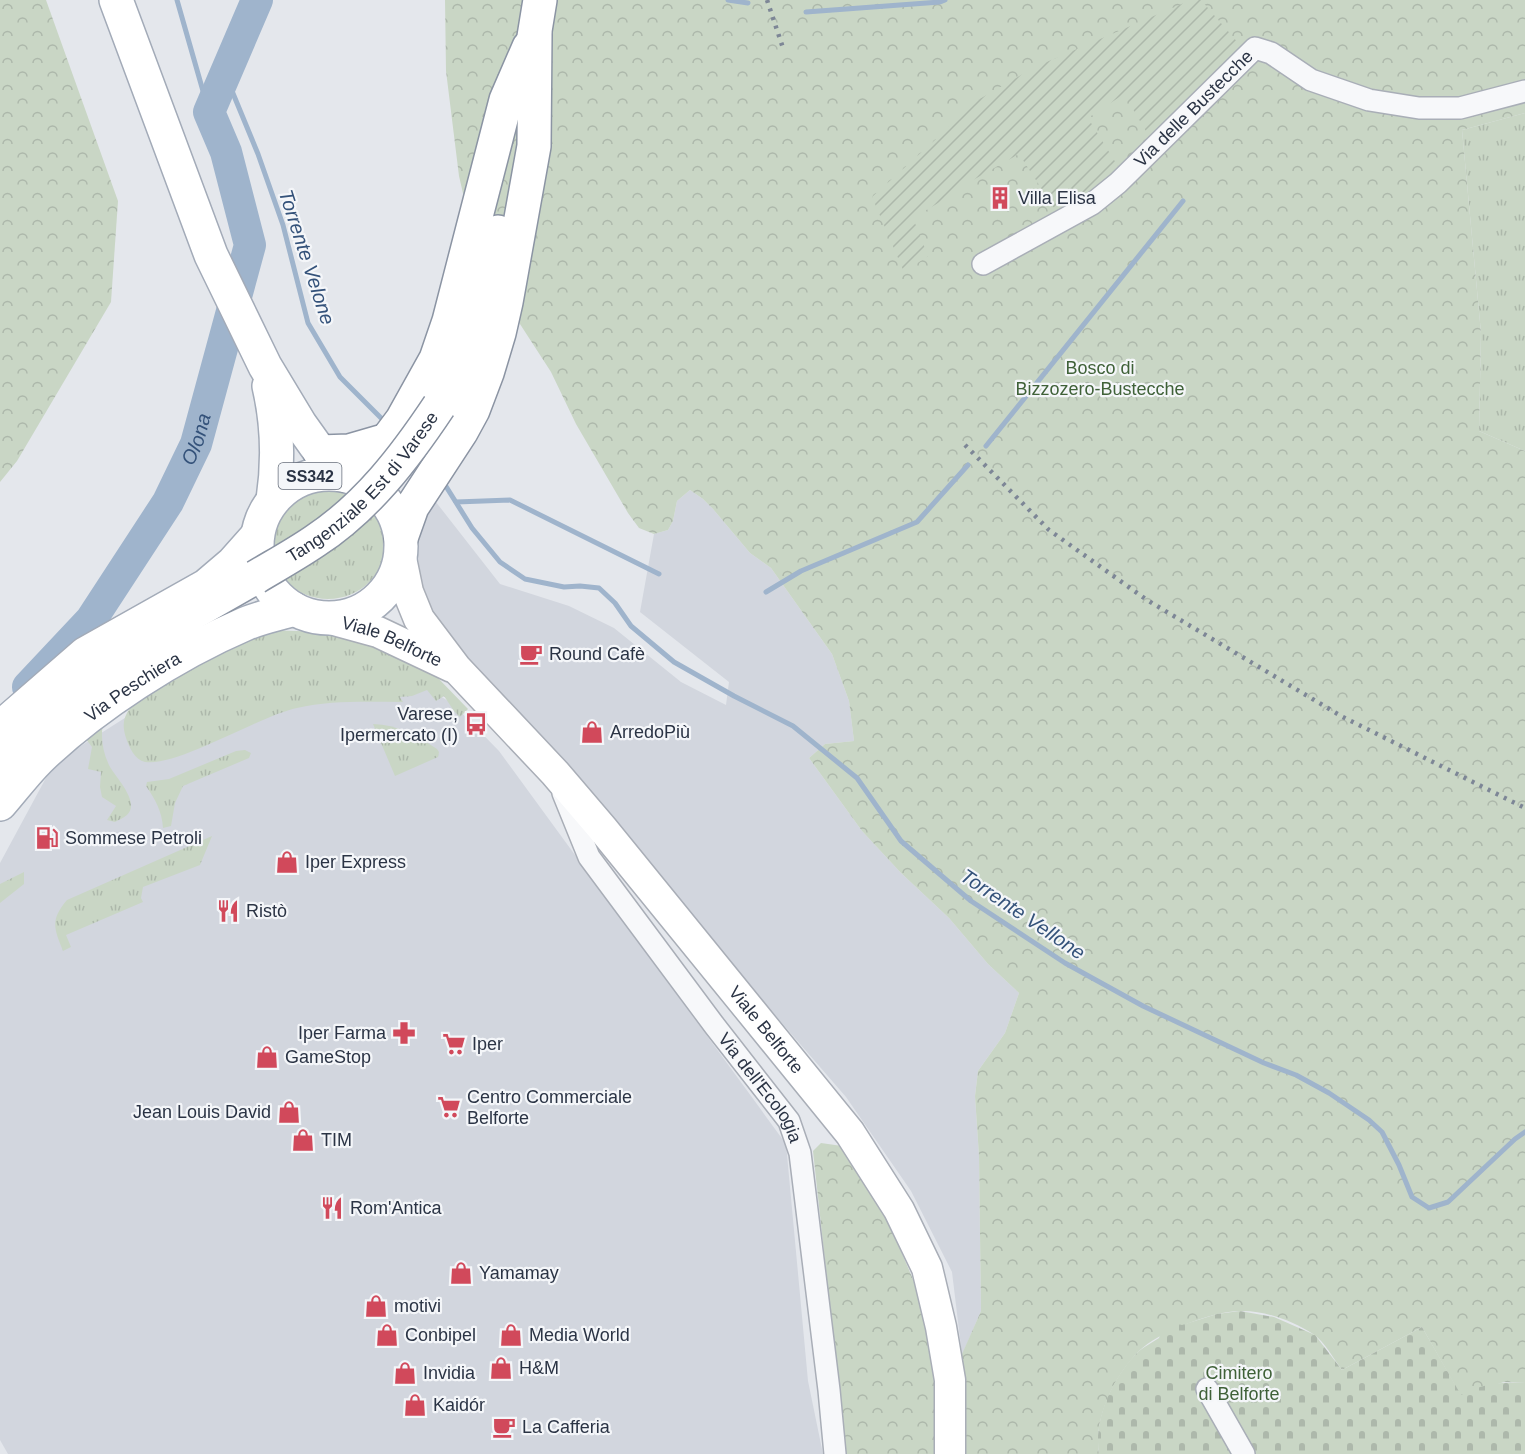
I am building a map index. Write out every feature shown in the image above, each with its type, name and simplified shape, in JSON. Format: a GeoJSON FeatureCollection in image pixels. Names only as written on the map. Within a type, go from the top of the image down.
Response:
{"type":"FeatureCollection","features":[{"type":"Feature","properties":{"kind":"main road"},"geometry":{"type":"LineString","coordinates":[[116,0],[211,255],[265,366],[335,467],[377,450],[387,440],[415,398],[439,350],[449,321],[506,100],[535,35]]}},
{"type":"Feature","properties":{"kind":"main road","name":"Tangenziale Est di Varese"},"geometry":{"type":"LineString","coordinates":[[0,764],[36,721],[72,690],[144,641],[316,541],[372,494],[420,434],[456,374],[477,318],[499,230],[519,131],[540,0]]}},
{"type":"Feature","properties":{"kind":"main road"},"geometry":{"type":"LineString","coordinates":[[401,548],[412,507],[473,410],[487,373],[506,302],[534,146],[535,35]]}},
{"type":"Feature","properties":{"kind":"main road"},"geometry":{"type":"LineString","coordinates":[[265,366],[276,416],[278,441],[278,470],[273,500]]}},
{"type":"Feature","properties":{"kind":"main road","name":"SS342"},"geometry":{"type":"LineString","coordinates":[[335,467],[366,483],[383,498],[395,516],[401,548],[397,573],[390,586],[375,602],[356,613],[327,618],[294,609],[274,592],[264,578],[257,553],[257,536],[263,517],[273,500],[292,484],[307,477],[324,474],[335,467]]}},
{"type":"Feature","properties":{"kind":"main road"},"geometry":{"type":"LineString","coordinates":[[0,728],[85,654],[206,586],[233,563],[257,536]]}},
{"type":"Feature","properties":{"kind":"main road","name":"Viale Belforte"},"geometry":{"type":"LineString","coordinates":[[401,548],[408,592],[419,619],[456,668],[555,772],[850,1133],[899,1210],[927,1268],[941,1328],[950,1380],[950,1454]]}},
{"type":"Feature","properties":{"kind":"main road","name":"Via Peschiera"},"geometry":{"type":"LineString","coordinates":[[0,804],[38,760],[119,695],[178,659],[247,623],[294,609]]}},
{"type":"Feature","properties":{"kind":"main road","name":"Viale Belforte"},"geometry":{"type":"LineString","coordinates":[[327,618],[378,632],[456,668]]}},
{"type":"Feature","properties":{"kind":"street","name":"Via delle Bustecche"},"geometry":{"type":"LineString","coordinates":[[984,264],[1092,204],[1118,183],[1255,48],[1271,53],[1311,80],[1369,100],[1419,108],[1460,108],[1525,91]]}},
{"type":"Feature","properties":{"kind":"street","name":"Via dell'Ecologia"},"geometry":{"type":"LineString","coordinates":[[555,772],[589,857],[714,1025],[789,1121],[800,1153],[835,1454]]}},
{"type":"Feature","properties":{"kind":"street"},"geometry":{"type":"LineString","coordinates":[[1207,1389],[1244,1454]]}},
{"type":"Feature","properties":{"kind":"shaded area"},"geometry":{"type":"Polygon","coordinates":[[[690,490],[713,509],[750,553],[771,568],[832,654],[849,701],[854,741],[825,744],[809,758],[862,831],[901,873],[949,918],[988,964],[1019,993],[1005,1033],[978,1071],[975,1096],[979,1156],[981,1311],[962,1355],[952,1272],[911,1191],[846,1097],[475,669],[425,602],[415,541],[432,497],[500,584],[569,606],[614,628],[681,682],[726,705],[729,682],[640,612],[654,534],[668,530],[673,521],[677,501],[690,490]]]}},
{"type":"Feature","properties":{"kind":"shaded area"},"geometry":{"type":"Polygon","coordinates":[[[364,649],[453,704],[499,751],[786,1144],[808,1381],[823,1454],[8,1454],[0,1440],[0,863],[54,763],[213,662],[364,649]]]}},
{"type":"Feature","properties":{"kind":"green space"},"geometry":{"type":"Polygon","coordinates":[[[0,0],[46,0],[118,201],[111,302],[17,461],[0,482],[0,0]]]}},
{"type":"Feature","properties":{"kind":"green space","name":"Bosco di Bizzozero-Bustecche"},"geometry":{"type":"Polygon","coordinates":[[[445,0],[1525,0],[1525,113],[1462,130],[1481,333],[1479,431],[1525,451],[1525,1383],[1504,1382],[1461,1396],[1422,1327],[1342,1370],[1321,1341],[1297,1325],[1259,1312],[1229,1312],[1172,1330],[1139,1351],[1122,1372],[1108,1398],[1099,1426],[1099,1454],[846,1454],[813,1151],[821,1143],[842,1146],[863,1175],[892,1230],[915,1284],[931,1353],[962,1354],[981,1311],[979,1156],[975,1096],[978,1071],[1005,1033],[1019,993],[988,964],[949,918],[901,873],[862,831],[809,758],[825,744],[854,741],[849,701],[832,654],[771,568],[750,553],[713,509],[690,490],[677,501],[673,521],[668,530],[654,534],[639,528],[576,424],[551,372],[494,284],[465,202],[459,176],[446,71],[445,0]]]}},
{"type":"Feature","properties":{"kind":"green space"},"geometry":{"type":"Polygon","coordinates":[[[1191,0],[1201,0],[1246,52],[1150,138],[1124,94],[1088,118],[1119,168],[1100,183],[1103,189],[1058,214],[1019,154],[959,188],[960,190],[913,218],[928,256],[904,272],[872,197],[971,104],[1035,67],[1191,0]]]}},
{"type":"Feature","properties":{"kind":"green space"},"geometry":{"type":"Polygon","coordinates":[[[1525,113],[1525,451],[1479,431],[1481,333],[1462,130],[1525,113]]]}},
{"type":"Feature","properties":{"kind":"green space"},"geometry":{"type":"Polygon","coordinates":[[[328,481],[361,491],[377,507],[387,540],[377,573],[361,589],[328,599],[295,589],[279,573],[269,540],[279,507],[295,491],[328,481]]]}},
{"type":"Feature","properties":{"kind":"green space"},"geometry":{"type":"Polygon","coordinates":[[[263,630],[330,632],[370,640],[441,674],[438,678],[468,709],[460,717],[444,696],[436,701],[427,690],[412,696],[400,697],[403,702],[310,705],[281,713],[177,757],[145,762],[135,756],[124,729],[125,718],[130,708],[181,674],[263,630]]]}},
{"type":"Feature","properties":{"kind":"green space"},"geometry":{"type":"Polygon","coordinates":[[[104,719],[102,742],[105,754],[131,803],[127,815],[115,822],[107,820],[116,806],[102,797],[101,772],[88,769],[92,747],[82,734],[104,719]]]}},
{"type":"Feature","properties":{"kind":"green space"},"geometry":{"type":"Polygon","coordinates":[[[373,724],[391,726],[414,735],[437,749],[438,757],[395,776],[373,724]]]}},
{"type":"Feature","properties":{"kind":"green space"},"geometry":{"type":"Polygon","coordinates":[[[245,750],[251,753],[249,758],[183,786],[175,803],[171,826],[163,828],[160,811],[146,786],[147,782],[169,779],[236,751],[245,750]]]}},
{"type":"Feature","properties":{"kind":"green space"},"geometry":{"type":"Polygon","coordinates":[[[212,836],[200,865],[143,887],[141,898],[143,902],[66,935],[71,947],[63,951],[55,924],[58,913],[67,900],[212,836]]]}},
{"type":"Feature","properties":{"kind":"green space"},"geometry":{"type":"Polygon","coordinates":[[[24,872],[24,884],[0,903],[0,884],[24,872]]]}},
{"type":"Feature","properties":{"kind":"green space","name":"Cimitero di Belforte"},"geometry":{"type":"Polygon","coordinates":[[[1240,1311],[1274,1317],[1315,1335],[1342,1370],[1422,1327],[1461,1395],[1492,1384],[1525,1383],[1525,1454],[1099,1454],[1099,1426],[1107,1398],[1121,1372],[1130,1361],[1139,1351],[1159,1338],[1165,1321],[1182,1325],[1217,1314],[1240,1311]]]}},
{"type":"Feature","properties":{"kind":"waterway"},"geometry":{"type":"LineString","coordinates":[[177,0],[209,112]]}},
{"type":"Feature","properties":{"kind":"waterway","name":"Olona"},"geometry":{"type":"LineString","coordinates":[[28,687],[91,620],[168,502],[196,444],[250,245],[226,152],[209,112],[257,0]]}},
{"type":"Feature","properties":{"kind":"waterway"},"geometry":{"type":"LineString","coordinates":[[728,0],[748,3]]}},
{"type":"Feature","properties":{"kind":"waterway"},"geometry":{"type":"LineString","coordinates":[[806,12],[945,0]]}},
{"type":"Feature","properties":{"kind":"waterway","name":"Torrente Velone"},"geometry":{"type":"LineString","coordinates":[[225,74],[258,154],[283,225],[308,323],[340,377],[387,424]]}},
{"type":"Feature","properties":{"kind":"waterway"},"geometry":{"type":"LineString","coordinates":[[986,446],[1183,201]]}},
{"type":"Feature","properties":{"kind":"waterway"},"geometry":{"type":"LineString","coordinates":[[766,592],[801,571],[917,522],[968,465]]}},
{"type":"Feature","properties":{"kind":"waterway","name":"Torrente Vellone"},"geometry":{"type":"LineString","coordinates":[[442,480],[472,528],[500,562],[525,579],[564,587],[599,588],[615,603],[631,626],[674,662],[793,726],[857,778],[901,841],[971,901],[1065,963],[1143,1006],[1264,1063],[1296,1075],[1329,1093],[1369,1120],[1382,1132],[1412,1197],[1429,1208],[1448,1202],[1525,1132]]}},
{"type":"Feature","properties":{"kind":"waterway"},"geometry":{"type":"LineString","coordinates":[[456,502],[510,500],[659,574]]}},
{"type":"Feature","properties":{"kind":"railway"},"geometry":{"type":"LineString","coordinates":[[767,0],[783,48]]}},
{"type":"Feature","properties":{"kind":"railway"},"geometry":{"type":"LineString","coordinates":[[965,445],[1049,530],[1147,600],[1341,716],[1525,808]]}},
{"type":"Feature","properties":{"kind":"place","name":"Villa Elisa"},"geometry":{"type":"Point","coordinates":[1000,198]}},
{"type":"Feature","properties":{"kind":"place","name":"Round Cafè"},"geometry":{"type":"Point","coordinates":[531,654]}},
{"type":"Feature","properties":{"kind":"place","name":"Varese, Ipermercato (I)"},"geometry":{"type":"Point","coordinates":[476,724]}},
{"type":"Feature","properties":{"kind":"place","name":"ArredoPiù"},"geometry":{"type":"Point","coordinates":[592,732]}},
{"type":"Feature","properties":{"kind":"place","name":"Sommese Petroli"},"geometry":{"type":"Point","coordinates":[47,838]}},
{"type":"Feature","properties":{"kind":"place","name":"Iper Express"},"geometry":{"type":"Point","coordinates":[287,862]}},
{"type":"Feature","properties":{"kind":"place","name":"Ristò"},"geometry":{"type":"Point","coordinates":[228,911]}},
{"type":"Feature","properties":{"kind":"place","name":"Iper Farma"},"geometry":{"type":"Point","coordinates":[404,1033]}},
{"type":"Feature","properties":{"kind":"place","name":"Iper"},"geometry":{"type":"Point","coordinates":[454,1044]}},
{"type":"Feature","properties":{"kind":"place","name":"GameStop"},"geometry":{"type":"Point","coordinates":[267,1057]}},
{"type":"Feature","properties":{"kind":"place","name":"Centro Commerciale Belforte"},"geometry":{"type":"Point","coordinates":[449,1107]}},
{"type":"Feature","properties":{"kind":"place","name":"Jean Louis David"},"geometry":{"type":"Point","coordinates":[289,1112]}},
{"type":"Feature","properties":{"kind":"place","name":"TIM"},"geometry":{"type":"Point","coordinates":[303,1140]}},
{"type":"Feature","properties":{"kind":"place","name":"Rom'Antica"},"geometry":{"type":"Point","coordinates":[332,1208]}},
{"type":"Feature","properties":{"kind":"place","name":"Yamamay"},"geometry":{"type":"Point","coordinates":[461,1273]}},
{"type":"Feature","properties":{"kind":"place","name":"motivi"},"geometry":{"type":"Point","coordinates":[376,1306]}},
{"type":"Feature","properties":{"kind":"place","name":"Conbipel"},"geometry":{"type":"Point","coordinates":[387,1335]}},
{"type":"Feature","properties":{"kind":"place","name":"Media World"},"geometry":{"type":"Point","coordinates":[511,1335]}},
{"type":"Feature","properties":{"kind":"place","name":"H&M"},"geometry":{"type":"Point","coordinates":[501,1368]}},
{"type":"Feature","properties":{"kind":"place","name":"Invidia"},"geometry":{"type":"Point","coordinates":[405,1373]}},
{"type":"Feature","properties":{"kind":"place","name":"Kaidór"},"geometry":{"type":"Point","coordinates":[415,1405]}},
{"type":"Feature","properties":{"kind":"place","name":"La Cafferia"},"geometry":{"type":"Point","coordinates":[504,1427]}}]}
